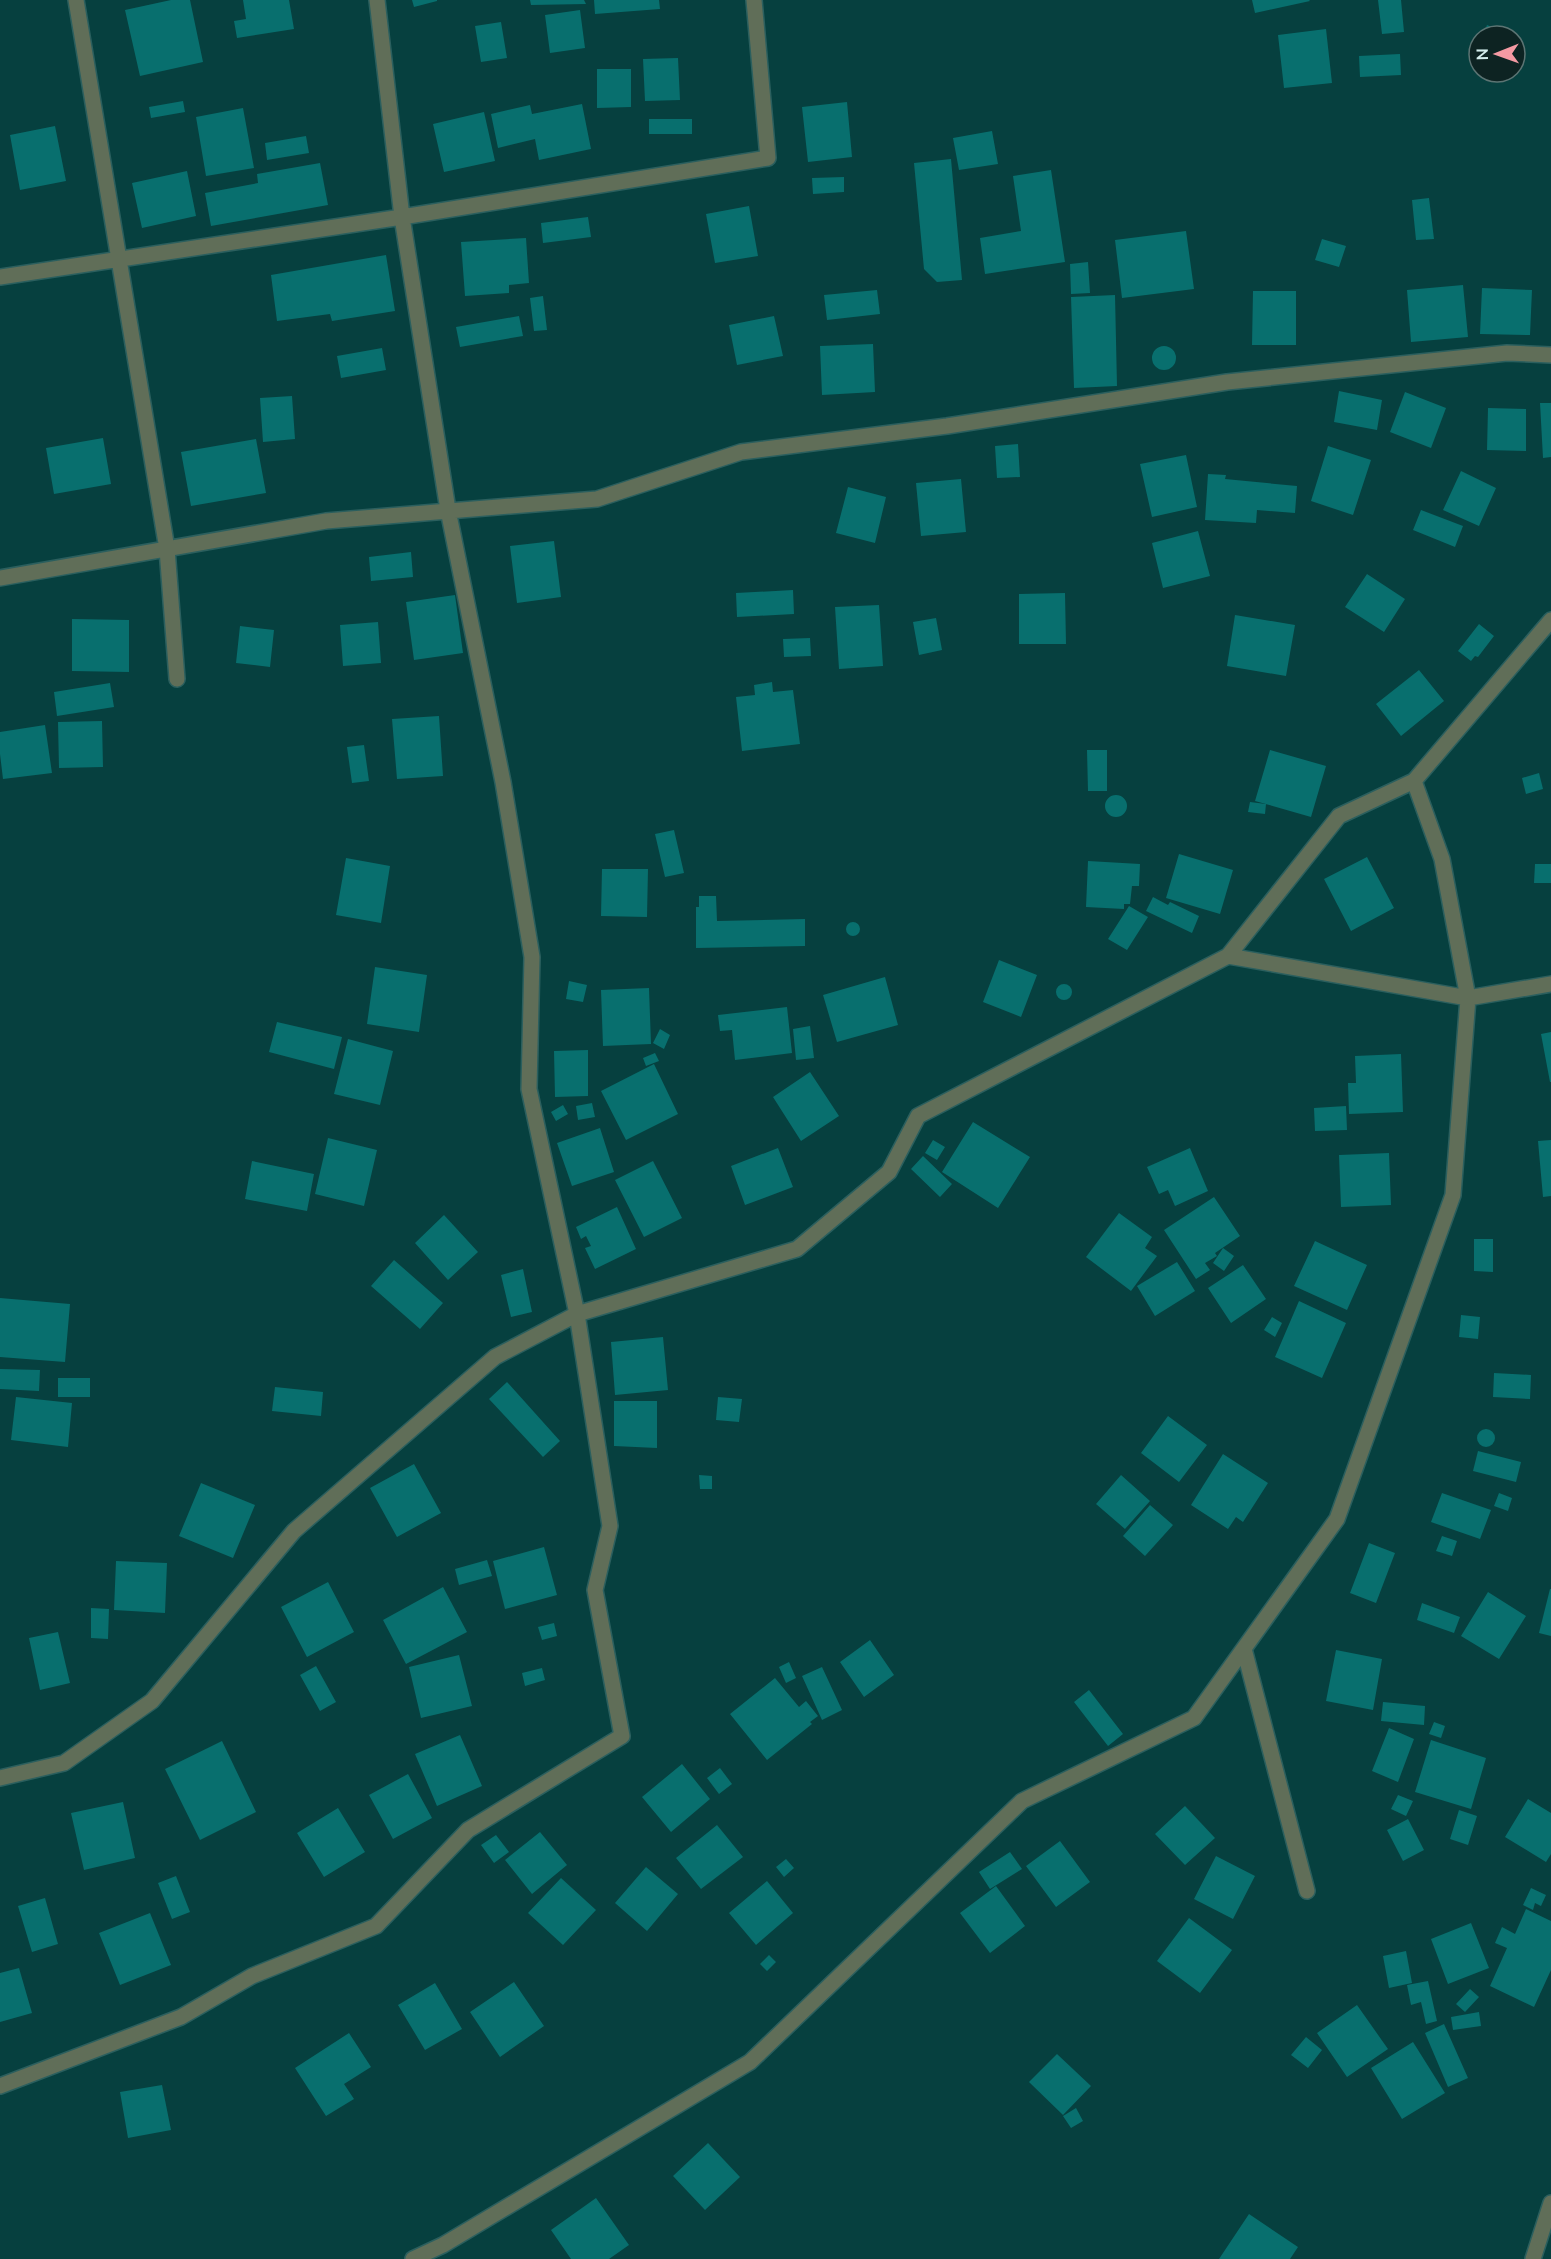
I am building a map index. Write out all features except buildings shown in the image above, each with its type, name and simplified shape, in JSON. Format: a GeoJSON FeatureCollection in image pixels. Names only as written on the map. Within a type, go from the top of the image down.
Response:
{"type":"FeatureCollection","features":[{"type":"Feature","properties":{"kind":"street"},"geometry":{"type":"LineString","coordinates":[[76,0],[167,549],[177,679]]}},
{"type":"Feature","properties":{"kind":"street"},"geometry":{"type":"LineString","coordinates":[[0,2086],[181,2017],[252,1976],[376,1926],[468,1830],[622,1736],[595,1590],[610,1526],[577,1314],[529,1089],[532,957],[503,782],[448,510],[402,217],[377,0]]}},
{"type":"Feature","properties":{"kind":"street"},"geometry":{"type":"LineString","coordinates":[[0,278],[768,158],[754,0]]}},
{"type":"Feature","properties":{"kind":"street"},"geometry":{"type":"LineString","coordinates":[[0,578],[326,521],[597,499],[741,452],[947,426],[1227,382],[1507,353],[1551,355]]}},
{"type":"Feature","properties":{"kind":"street"},"geometry":{"type":"LineString","coordinates":[[0,1778],[64,1763],[152,1701],[294,1531],[495,1357],[577,1314],[797,1249],[889,1172],[918,1116],[1228,956],[1338,816],[1414,781],[1551,620]]}},
{"type":"Feature","properties":{"kind":"street"},"geometry":{"type":"LineString","coordinates":[[413,2259],[453,2238],[750,2062],[1022,1801],[1194,1718],[1336,1519],[1453,1195],[1468,999],[1442,859],[1414,781]]}},
{"type":"Feature","properties":{"kind":"street"},"geometry":{"type":"LineString","coordinates":[[1228,956],[1468,999],[1551,984]]}},
{"type":"Feature","properties":{"kind":"street"},"geometry":{"type":"LineString","coordinates":[[1244,1649],[1307,1891]]}},
{"type":"Feature","properties":{"kind":"street"},"geometry":{"type":"LineString","coordinates":[[1533,2259],[1551,2203]]}}]}
